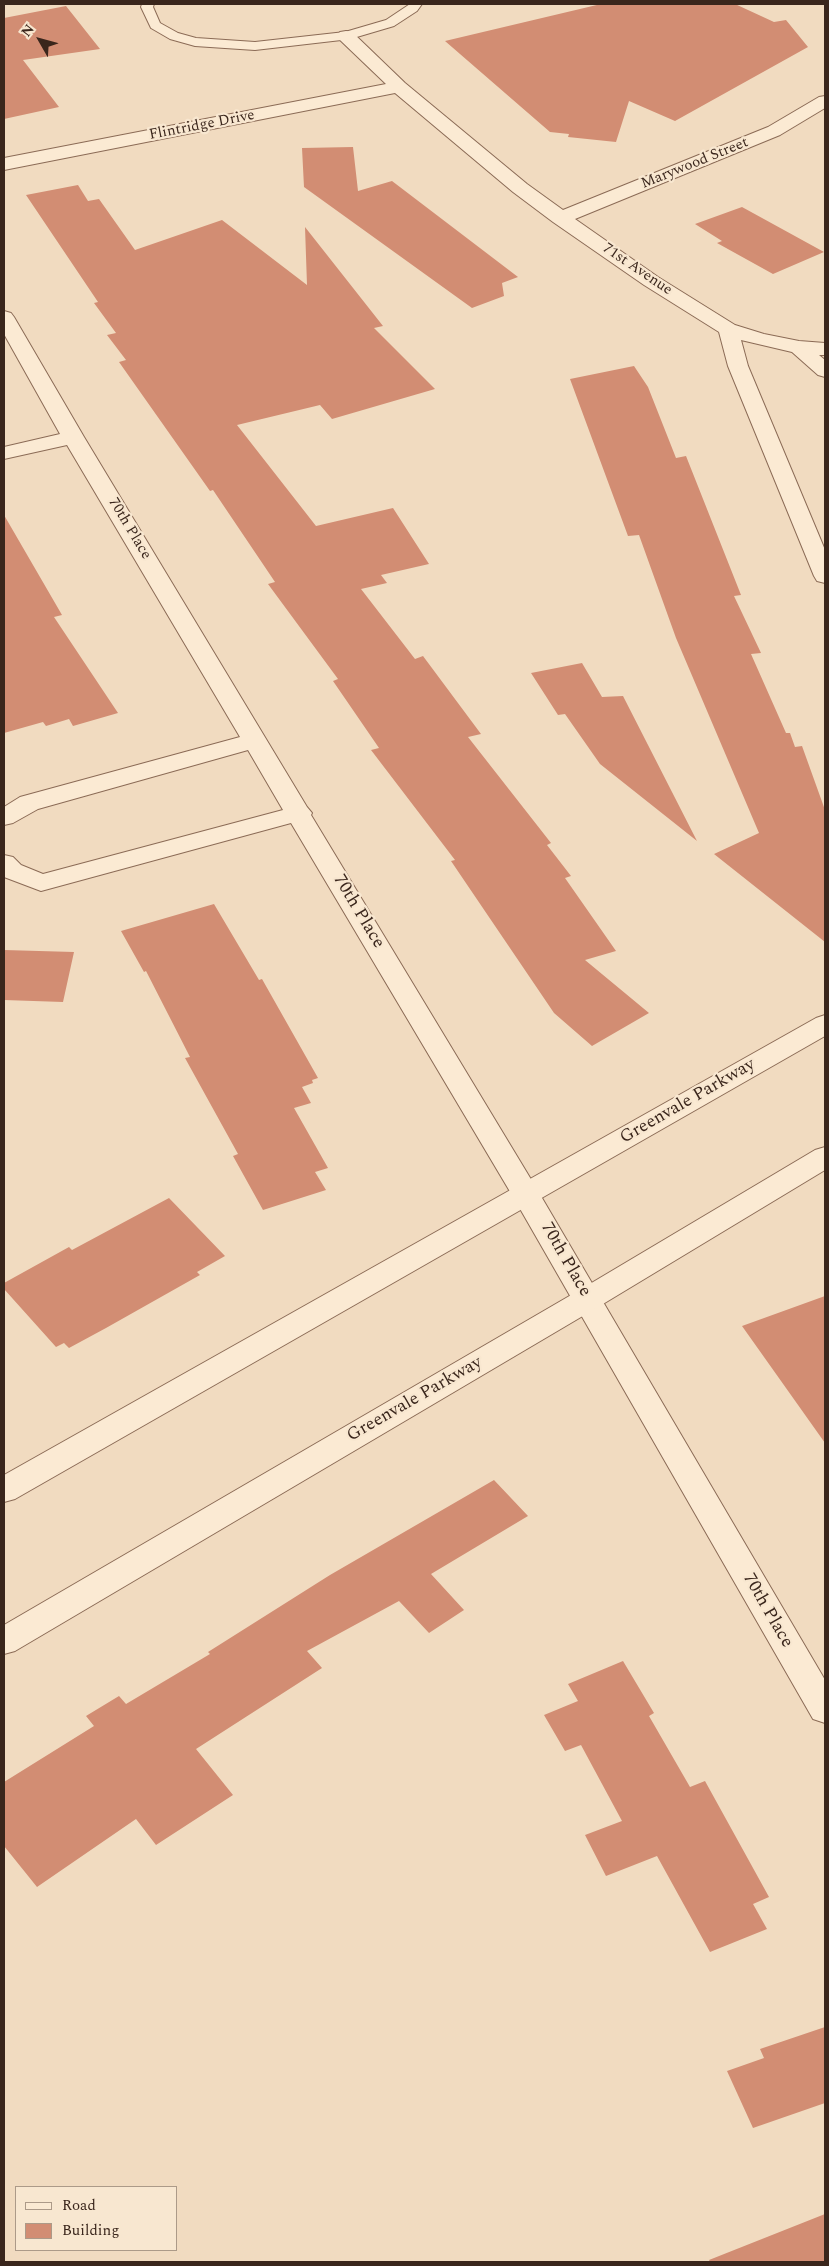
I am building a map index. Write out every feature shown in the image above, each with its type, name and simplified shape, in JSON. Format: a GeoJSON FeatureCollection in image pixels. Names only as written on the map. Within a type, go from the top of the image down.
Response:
{"type":"FeatureCollection","features":[{"type":"Feature","properties":{"kind":"street","name":"71st Avenue"},"geometry":{"type":"LineString","coordinates":[[346,36],[399,87],[520,188],[651,281],[728,329],[760,339],[799,347],[825,348]]}},
{"type":"Feature","properties":{"kind":"street","name":"Flintridge Drive"},"geometry":{"type":"LineString","coordinates":[[4,164],[399,87]]}},
{"type":"Feature","properties":{"kind":"street","name":"Marywood Street"},"geometry":{"type":"LineString","coordinates":[[560,218],[774,130],[825,102]]}},
{"type":"Feature","properties":{"kind":"street","name":"70th Place"},"geometry":{"type":"LineString","coordinates":[[4,317],[73,437],[526,1193],[825,1709]]}},
{"type":"Feature","properties":{"kind":"street"},"geometry":{"type":"LineString","coordinates":[[728,329],[738,366],[825,576]]}},
{"type":"Feature","properties":{"kind":"street"},"geometry":{"type":"LineString","coordinates":[[799,347],[825,372]]}},
{"type":"Feature","properties":{"kind":"street"},"geometry":{"type":"LineString","coordinates":[[4,453],[73,437]]}},
{"type":"Feature","properties":{"kind":"street"},"geometry":{"type":"LineString","coordinates":[[4,817],[30,803],[256,740]]}},
{"type":"Feature","properties":{"kind":"street"},"geometry":{"type":"LineString","coordinates":[[4,863],[12,871],[41,883],[300,813]]}},
{"type":"Feature","properties":{"kind":"street","name":"Greenvale Parkway"},"geometry":{"type":"LineString","coordinates":[[4,1490],[825,1024]]}},
{"type":"Feature","properties":{"kind":"street","name":"Greenvale Parkway"},"geometry":{"type":"LineString","coordinates":[[4,1641],[588,1299],[825,1157]]}},
{"type":"Feature","properties":{"kind":"lane"},"geometry":{"type":"LineString","coordinates":[[148,4],[146,7],[155,25],[174,36],[195,42],[255,46],[346,36],[390,23],[416,4]]}},
{"type":"Feature","properties":{"kind":"building"},"geometry":{"type":"Polygon","coordinates":[[[601,4],[735,4],[774,22],[786,20],[808,47],[675,121],[629,101],[616,142],[568,137],[569,134],[550,132],[445,41],[601,4]]]}},
{"type":"Feature","properties":{"kind":"building"},"geometry":{"type":"Polygon","coordinates":[[[66,6],[100,49],[23,60],[59,107],[4,119],[4,18],[66,6]]]}},
{"type":"Feature","properties":{"kind":"building"},"geometry":{"type":"Polygon","coordinates":[[[353,147],[358,191],[392,181],[518,277],[502,283],[504,296],[472,308],[304,187],[302,148],[353,147]]]}},
{"type":"Feature","properties":{"kind":"building"},"geometry":{"type":"Polygon","coordinates":[[[78,185],[88,201],[99,199],[135,250],[222,220],[307,285],[305,227],[383,326],[374,328],[435,389],[332,419],[320,405],[237,425],[316,526],[393,508],[429,564],[381,575],[387,583],[361,589],[415,659],[423,656],[481,734],[468,737],[551,843],[547,845],[571,876],[565,878],[616,951],[585,960],[649,1013],[592,1046],[554,1013],[451,861],[455,860],[371,750],[379,748],[333,681],[338,679],[268,584],[275,582],[213,490],[210,491],[119,362],[126,360],[107,335],[116,333],[94,303],[98,302],[26,195],[78,185]]]}},
{"type":"Feature","properties":{"kind":"building"},"geometry":{"type":"Polygon","coordinates":[[[742,207],[824,252],[773,274],[717,243],[722,241],[695,224],[742,207]]]}},
{"type":"Feature","properties":{"kind":"building"},"geometry":{"type":"Polygon","coordinates":[[[634,366],[648,387],[676,458],[686,456],[741,595],[734,596],[761,653],[751,654],[786,733],[790,733],[795,747],[802,746],[825,810],[825,942],[714,854],[759,833],[676,638],[639,535],[628,536],[570,379],[634,366]]]}},
{"type":"Feature","properties":{"kind":"building"},"geometry":{"type":"Polygon","coordinates":[[[4,515],[62,615],[54,617],[118,713],[73,726],[69,719],[46,726],[43,722],[4,733],[4,515]]]}},
{"type":"Feature","properties":{"kind":"building"},"geometry":{"type":"Polygon","coordinates":[[[582,663],[602,697],[623,696],[697,841],[600,764],[565,714],[558,715],[531,673],[582,663]]]}},
{"type":"Feature","properties":{"kind":"building"},"geometry":{"type":"Polygon","coordinates":[[[214,904],[259,980],[262,979],[318,1078],[312,1080],[313,1083],[302,1087],[311,1103],[294,1108],[328,1168],[315,1172],[326,1190],[263,1210],[233,1156],[238,1154],[185,1058],[190,1057],[146,971],[144,972],[121,931],[214,904]]]}},
{"type":"Feature","properties":{"kind":"building"},"geometry":{"type":"Polygon","coordinates":[[[4,950],[74,952],[63,1002],[4,1000],[4,950]]]}},
{"type":"Feature","properties":{"kind":"building"},"geometry":{"type":"Polygon","coordinates":[[[169,1198],[225,1256],[197,1272],[200,1275],[106,1328],[69,1348],[64,1343],[56,1347],[4,1289],[4,1283],[69,1247],[72,1250],[169,1198]]]}},
{"type":"Feature","properties":{"kind":"building"},"geometry":{"type":"Polygon","coordinates":[[[825,1296],[825,1443],[742,1326],[825,1296]]]}},
{"type":"Feature","properties":{"kind":"building"},"geometry":{"type":"Polygon","coordinates":[[[494,1480],[528,1516],[431,1574],[464,1610],[429,1633],[399,1601],[307,1651],[322,1668],[196,1749],[233,1795],[156,1845],[136,1819],[37,1887],[4,1846],[4,1782],[94,1726],[86,1716],[119,1696],[126,1704],[210,1654],[208,1652],[330,1575],[494,1480]]]}},
{"type":"Feature","properties":{"kind":"building"},"geometry":{"type":"Polygon","coordinates":[[[623,1661],[654,1713],[649,1716],[690,1787],[705,1781],[769,1897],[753,1904],[767,1929],[710,1952],[657,1856],[606,1876],[585,1835],[622,1821],[581,1745],[565,1751],[544,1715],[578,1701],[568,1684],[623,1661]]]}},
{"type":"Feature","properties":{"kind":"building"},"geometry":{"type":"Polygon","coordinates":[[[825,2027],[825,2103],[753,2128],[727,2071],[764,2058],[760,2049],[825,2027]]]}},
{"type":"Feature","properties":{"kind":"building"},"geometry":{"type":"Polygon","coordinates":[[[825,2214],[825,2262],[710,2262],[709,2260],[825,2214]]]}}]}
